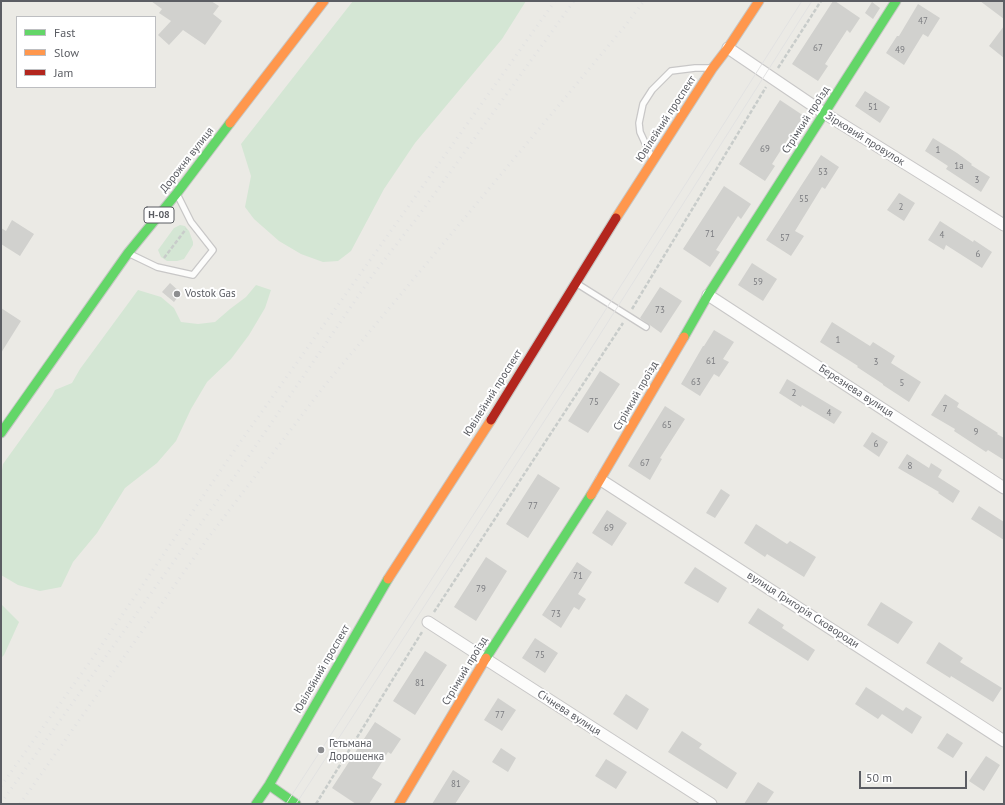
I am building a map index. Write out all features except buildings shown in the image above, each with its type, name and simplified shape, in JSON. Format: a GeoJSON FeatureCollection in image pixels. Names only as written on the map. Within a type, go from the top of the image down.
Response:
{"type":"FeatureCollection","features":[{"type":"Feature","properties":{"kind":"main road","name":"Дорожня вулиця"},"geometry":{"type":"LineString","coordinates":[[1,433],[128,253],[177,193],[324,1]]}},
{"type":"Feature","properties":{"kind":"main road","name":"Ювілейний проспект"},"geometry":{"type":"LineString","coordinates":[[256,804],[269,785],[380,591],[497,411],[576,283],[712,69],[728,48],[759,1]]}},
{"type":"Feature","properties":{"kind":"main road","name":"Стрімкий проїзд"},"geometry":{"type":"LineString","coordinates":[[399,804],[485,659],[602,480],[708,295],[896,1]]}},
{"type":"Feature","properties":{"kind":"main road"},"geometry":{"type":"LineString","coordinates":[[269,785],[296,804]]}},
{"type":"Feature","properties":{"kind":"street","name":"Зірковий провулок"},"geometry":{"type":"LineString","coordinates":[[728,48],[824,113],[1004,225]]}},
{"type":"Feature","properties":{"kind":"street","name":"Березнева вулиця"},"geometry":{"type":"LineString","coordinates":[[708,295],[1004,488]]}},
{"type":"Feature","properties":{"kind":"street","name":"вулиця Григорія Сковороди"},"geometry":{"type":"LineString","coordinates":[[602,480],[1004,741]]}},
{"type":"Feature","properties":{"kind":"street","name":"Січнева вулиця"},"geometry":{"type":"LineString","coordinates":[[428,622],[711,804]]}},
{"type":"Feature","properties":{"kind":"lane"},"geometry":{"type":"LineString","coordinates":[[653,161],[640,132],[639,123],[643,104],[652,90],[671,71],[695,68],[712,69]]}},
{"type":"Feature","properties":{"kind":"lane"},"geometry":{"type":"LineString","coordinates":[[128,253],[157,267],[193,275],[213,250],[191,222],[177,193]]}},
{"type":"Feature","properties":{"kind":"lane"},"geometry":{"type":"LineString","coordinates":[[576,283],[646,327]]}},
{"type":"Feature","properties":{"kind":"path"},"geometry":{"type":"LineString","coordinates":[[157,267],[191,222]]}},
{"type":"Feature","properties":{"kind":"path"},"geometry":{"type":"LineString","coordinates":[[316,804],[428,622]]}},
{"type":"Feature","properties":{"kind":"green space"},"geometry":{"type":"Polygon","coordinates":[[[353,1],[526,1],[502,39],[415,143],[384,189],[351,251],[338,261],[323,262],[301,254],[279,241],[254,219],[245,207],[251,176],[241,144],[353,1]]]}},
{"type":"Feature","properties":{"kind":"green space"},"geometry":{"type":"Polygon","coordinates":[[[180,225],[185,226],[189,231],[193,245],[184,259],[167,261],[161,257],[158,250],[174,228],[180,225]]]}},
{"type":"Feature","properties":{"kind":"green space"},"geometry":{"type":"Polygon","coordinates":[[[256,285],[271,290],[265,308],[249,335],[231,359],[207,382],[191,409],[176,441],[157,463],[125,488],[97,533],[73,562],[61,587],[40,591],[18,585],[1,575],[1,477],[3,464],[55,390],[72,383],[80,369],[138,290],[161,297],[174,308],[181,322],[198,324],[215,322],[246,297],[256,285]]]}},
{"type":"Feature","properties":{"kind":"green space"},"geometry":{"type":"Polygon","coordinates":[[[1,604],[19,622],[4,655],[1,658],[1,604]]]}},
{"type":"Feature","properties":{"kind":"tram line"},"geometry":{"type":"LineString","coordinates":[[286,804],[573,361],[802,1]]}},
{"type":"Feature","properties":{"kind":"tram line"},"geometry":{"type":"LineString","coordinates":[[296,804],[580,366],[812,1]]}},
{"type":"Feature","properties":{"kind":"railway"},"geometry":{"type":"LineString","coordinates":[[1,786],[97,652],[236,448],[555,1]]}},
{"type":"Feature","properties":{"kind":"railway"},"geometry":{"type":"LineString","coordinates":[[1,803],[235,476],[372,276],[417,218],[574,1]]}},
{"type":"Feature","properties":{"kind":"railway"},"geometry":{"type":"LineString","coordinates":[[20,804],[208,538],[325,385],[625,26],[644,1]]}},
{"type":"Feature","properties":{"kind":"traffic: fast"},"geometry":{"type":"LineString","coordinates":[[684,337],[708,295],[896,1]]}},
{"type":"Feature","properties":{"kind":"traffic: fast"},"geometry":{"type":"LineString","coordinates":[[1,433],[128,253],[177,193],[230,123]]}},
{"type":"Feature","properties":{"kind":"traffic: fast"},"geometry":{"type":"LineString","coordinates":[[486,658],[591,495]]}},
{"type":"Feature","properties":{"kind":"traffic: fast"},"geometry":{"type":"LineString","coordinates":[[256,804],[269,785],[388,579]]}},
{"type":"Feature","properties":{"kind":"traffic: fast"},"geometry":{"type":"LineString","coordinates":[[269,785],[296,804]]}},
{"type":"Feature","properties":{"kind":"traffic: slow"},"geometry":{"type":"LineString","coordinates":[[230,123],[324,1]]}},
{"type":"Feature","properties":{"kind":"traffic: slow"},"geometry":{"type":"LineString","coordinates":[[616,218],[712,69],[728,48],[759,1]]}},
{"type":"Feature","properties":{"kind":"traffic: slow"},"geometry":{"type":"LineString","coordinates":[[591,495],[684,337]]}},
{"type":"Feature","properties":{"kind":"traffic: slow"},"geometry":{"type":"LineString","coordinates":[[388,579],[491,420]]}},
{"type":"Feature","properties":{"kind":"traffic: slow"},"geometry":{"type":"LineString","coordinates":[[399,804],[486,658]]}},
{"type":"Feature","properties":{"kind":"traffic: jam"},"geometry":{"type":"LineString","coordinates":[[491,420],[616,218]]}},
{"type":"Feature","properties":{"kind":"place","name":"Vostok Gas"},"geometry":{"type":"Point","coordinates":[177,294]}},
{"type":"Feature","properties":{"kind":"place","name":"Гетьмана Дорошенка"},"geometry":{"type":"Point","coordinates":[321,750]}}]}
